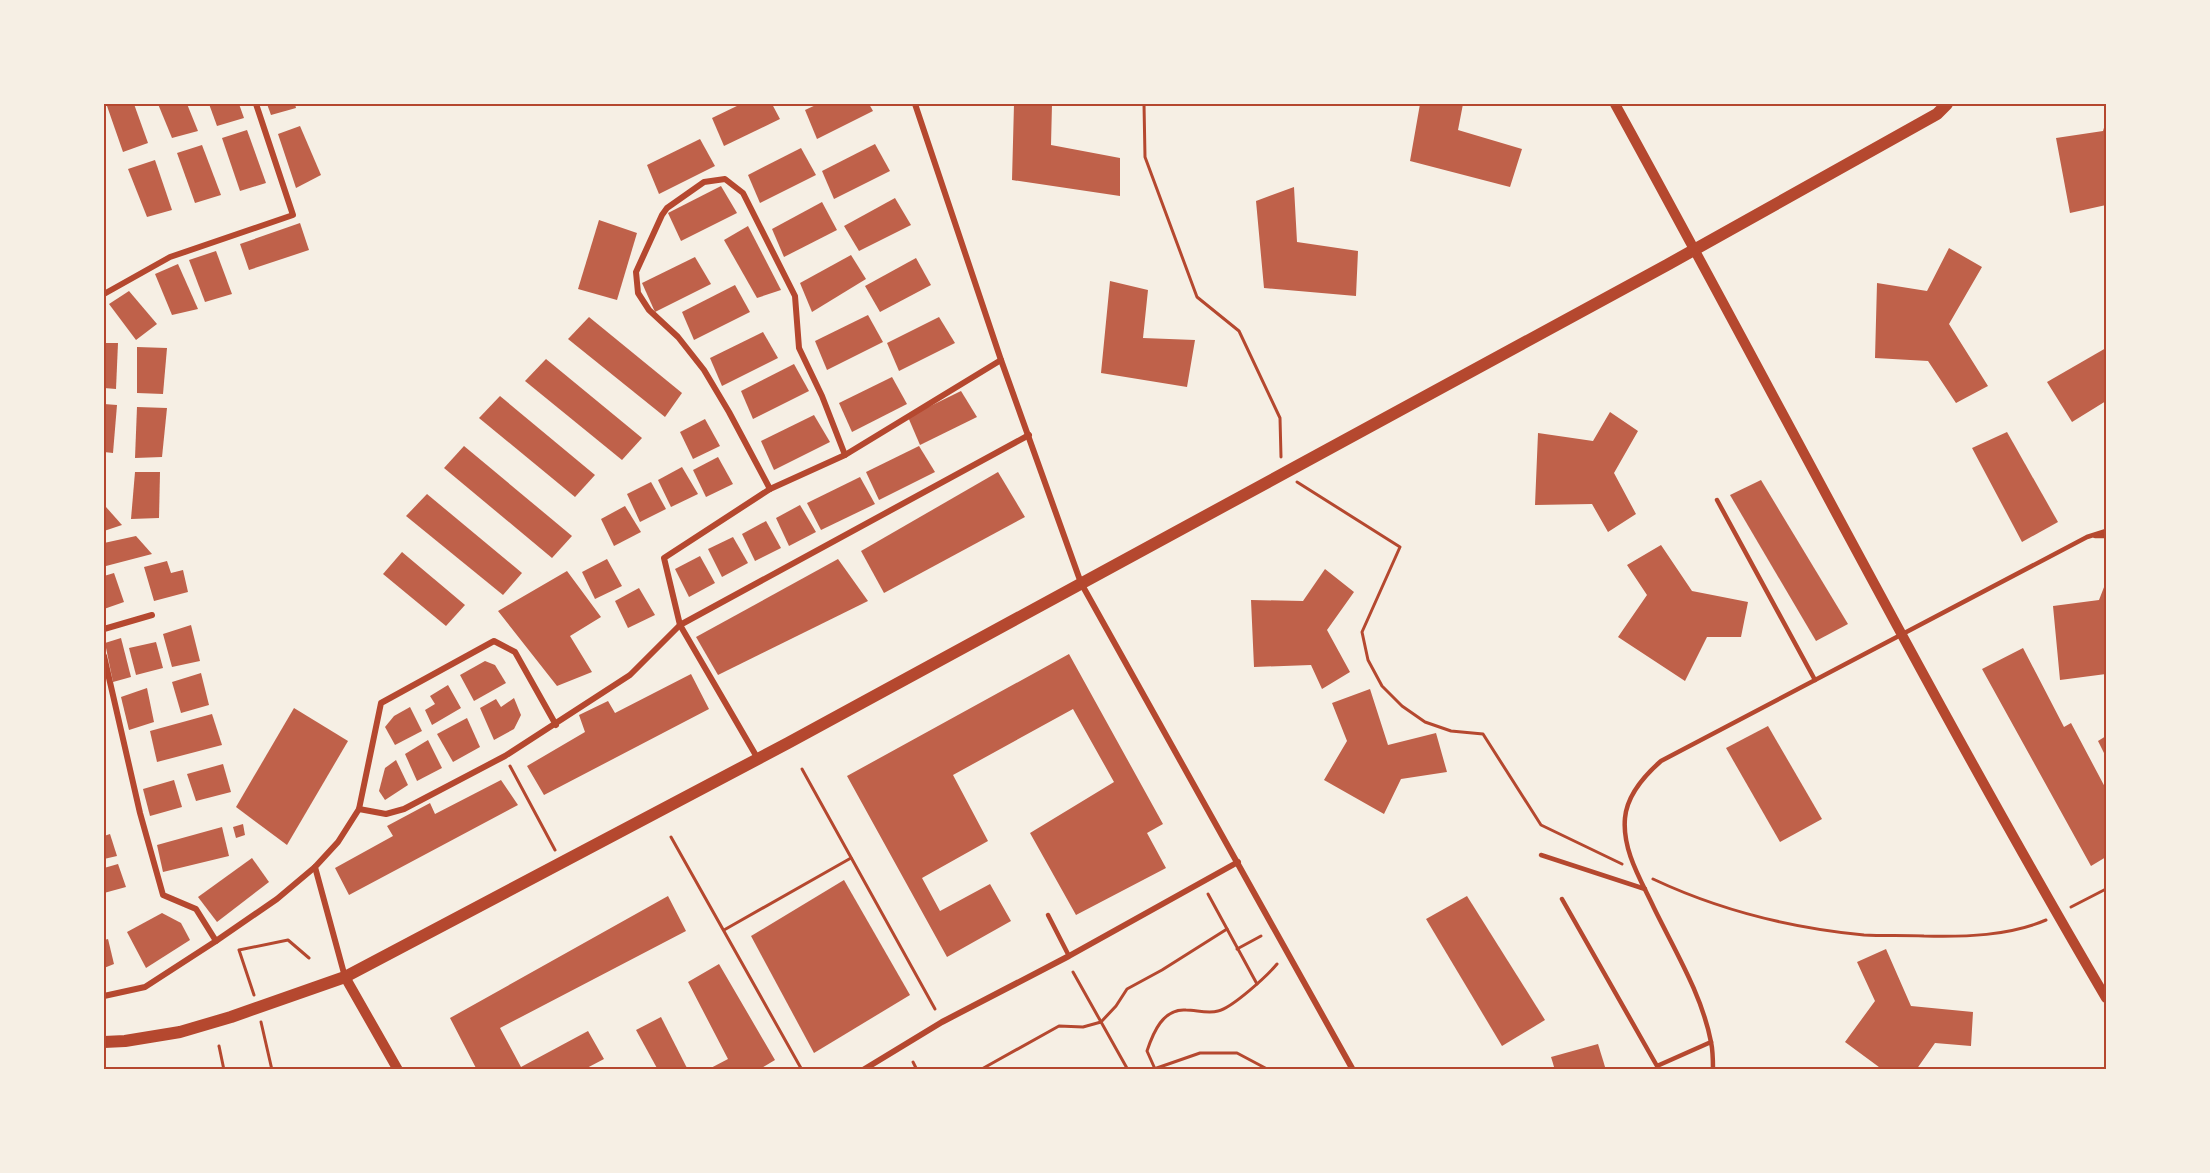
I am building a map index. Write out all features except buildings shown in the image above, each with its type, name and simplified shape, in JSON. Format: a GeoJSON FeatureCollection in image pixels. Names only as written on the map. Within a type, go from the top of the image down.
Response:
{"type":"FeatureCollection","features":[{"type":"Feature","properties":{"kind":"main road"},"geometry":{"type":"LineString","coordinates":[[104,1042],[180,1032],[231,1017],[345,977],[758,760],[1694,249],[1937,114],[1947,104]]}},
{"type":"Feature","properties":{"kind":"street"},"geometry":{"type":"LineString","coordinates":[[104,294],[170,257],[293,215],[256,104]]}},
{"type":"Feature","properties":{"kind":"street"},"geometry":{"type":"LineString","coordinates":[[915,104],[1001,360],[1081,583],[1353,1070]]}},
{"type":"Feature","properties":{"kind":"street"},"geometry":{"type":"LineString","coordinates":[[1615,104],[1901,634],[2057,915],[2106,998]]}},
{"type":"Feature","properties":{"kind":"street"},"geometry":{"type":"LineString","coordinates":[[770,489],[704,370],[678,337],[649,310],[638,293],[636,272],[662,215],[667,208],[704,182],[724,179],[743,193],[795,296],[799,348],[822,396],[845,454]]}},
{"type":"Feature","properties":{"kind":"street"},"geometry":{"type":"LineString","coordinates":[[758,760],[680,625],[664,558],[770,489],[845,454],[1001,360]]}},
{"type":"Feature","properties":{"kind":"street"},"geometry":{"type":"LineString","coordinates":[[359,809],[386,814],[404,809],[505,756],[630,675],[680,625],[1029,435]]}},
{"type":"Feature","properties":{"kind":"street"},"geometry":{"type":"LineString","coordinates":[[104,629],[152,615]]}},
{"type":"Feature","properties":{"kind":"street"},"geometry":{"type":"LineString","coordinates":[[104,996],[145,987],[277,899],[315,867],[338,842],[359,809],[381,703],[494,641],[515,651],[556,725]]}},
{"type":"Feature","properties":{"kind":"street"},"geometry":{"type":"LineString","coordinates":[[104,656],[140,813],[163,895],[196,909],[216,941]]}},
{"type":"Feature","properties":{"kind":"street"},"geometry":{"type":"LineString","coordinates":[[862,1070],[942,1022],[1069,956],[1238,862]]}},
{"type":"Feature","properties":{"kind":"street"},"geometry":{"type":"LineString","coordinates":[[315,867],[345,977],[398,1070]]}},
{"type":"Feature","properties":{"kind":"lane"},"geometry":{"type":"LineString","coordinates":[[1717,500],[1815,680]]}},
{"type":"Feature","properties":{"kind":"lane"},"geometry":{"type":"LineString","coordinates":[[1713,1070],[1711,1042],[1698,998],[1629,855],[1625,818],[1630,801],[1648,772],[1661,761],[1901,634],[2087,537],[2106,531]]}},
{"type":"Feature","properties":{"kind":"lane"},"geometry":{"type":"LineString","coordinates":[[2087,537],[2106,536]]}},
{"type":"Feature","properties":{"kind":"lane"},"geometry":{"type":"LineString","coordinates":[[1541,855],[1645,889]]}},
{"type":"Feature","properties":{"kind":"lane"},"geometry":{"type":"LineString","coordinates":[[1562,898],[1657,1066],[1711,1042]]}},
{"type":"Feature","properties":{"kind":"lane"},"geometry":{"type":"LineString","coordinates":[[1048,915],[1069,956]]}},
{"type":"Feature","properties":{"kind":"path"},"geometry":{"type":"LineString","coordinates":[[1144,104],[1146,158],[1197,297],[1239,331],[1275,406]]}},
{"type":"Feature","properties":{"kind":"path"},"geometry":{"type":"LineString","coordinates":[[1335,506],[1400,548],[1362,632],[1368,660],[1382,686],[1402,706],[1425,722],[1451,731],[1483,734],[1541,825],[1686,895],[1771,921],[1865,935],[1955,936],[2018,930]]}},
{"type":"Feature","properties":{"kind":"path"},"geometry":{"type":"LineString","coordinates":[[505,756],[561,862]]}},
{"type":"Feature","properties":{"kind":"path"},"geometry":{"type":"LineString","coordinates":[[802,769],[935,1009]]}},
{"type":"Feature","properties":{"kind":"path"},"geometry":{"type":"LineString","coordinates":[[671,837],[802,1070]]}},
{"type":"Feature","properties":{"kind":"path"},"geometry":{"type":"LineString","coordinates":[[723,930],[851,858]]}},
{"type":"Feature","properties":{"kind":"path"},"geometry":{"type":"LineString","coordinates":[[1208,894],[1257,984]]}},
{"type":"Feature","properties":{"kind":"path"},"geometry":{"type":"LineString","coordinates":[[980,1070],[1059,1026],[1083,1027],[1101,1022],[1127,989],[1227,929]]}},
{"type":"Feature","properties":{"kind":"path"},"geometry":{"type":"LineString","coordinates":[[1238,949],[1261,936]]}},
{"type":"Feature","properties":{"kind":"path"},"geometry":{"type":"LineString","coordinates":[[288,940],[309,958]]}},
{"type":"Feature","properties":{"kind":"path"},"geometry":{"type":"LineString","coordinates":[[1269,1070],[1237,1053],[1200,1053],[1154,1069],[1147,1051],[1152,1036],[1169,1013],[1182,1009],[1219,1011],[1257,984],[1277,964]]}},
{"type":"Feature","properties":{"kind":"path"},"geometry":{"type":"LineString","coordinates":[[1073,972],[1128,1070]]}},
{"type":"Feature","properties":{"kind":"path"},"geometry":{"type":"LineString","coordinates":[[219,1046],[224,1070]]}},
{"type":"Feature","properties":{"kind":"path"},"geometry":{"type":"LineString","coordinates":[[913,1062],[917,1070]]}}]}
